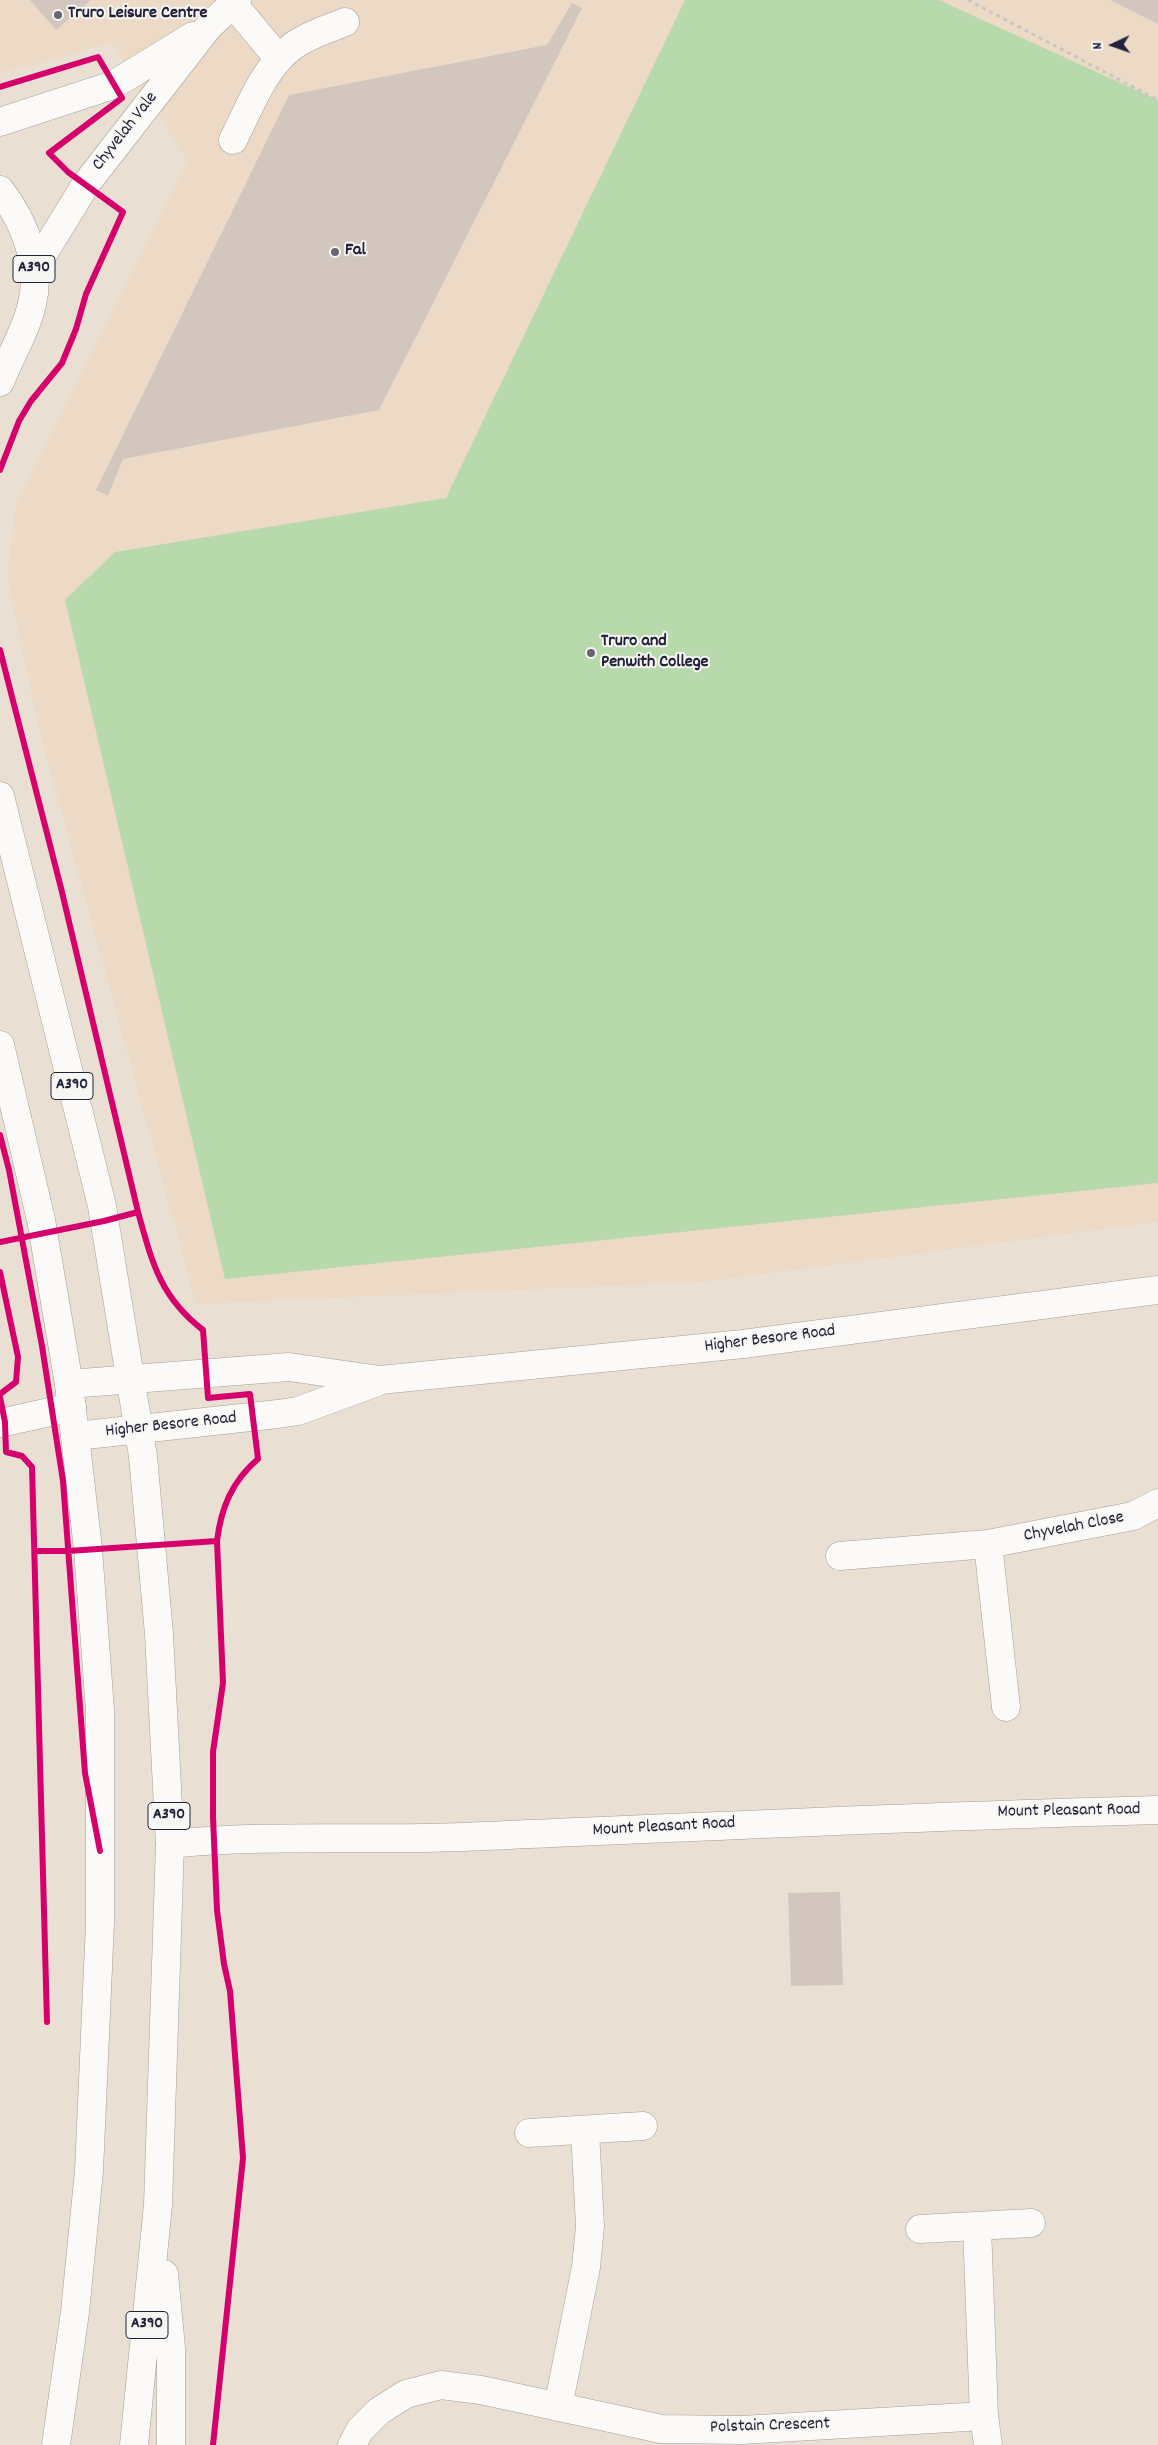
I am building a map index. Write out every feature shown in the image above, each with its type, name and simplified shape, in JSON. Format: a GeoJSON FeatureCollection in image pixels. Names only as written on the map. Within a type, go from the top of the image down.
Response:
{"type":"FeatureCollection","features":[{"type":"Feature","properties":{"kind":"main road","name":"Chyvelah Vale"},"geometry":{"type":"LineString","coordinates":[[34,269],[86,184],[209,26],[235,2]]}},
{"type":"Feature","properties":{"kind":"main road"},"geometry":{"type":"LineString","coordinates":[[235,2],[279,59]]}},
{"type":"Feature","properties":{"kind":"main road"},"geometry":{"type":"LineString","coordinates":[[233,140],[262,85],[279,59],[293,46],[345,22]]}},
{"type":"Feature","properties":{"kind":"main road","name":"Chyvelah Vale"},"geometry":{"type":"LineString","coordinates":[[0,122],[113,85],[209,26]]}},
{"type":"Feature","properties":{"kind":"main road","name":"A390"},"geometry":{"type":"LineString","coordinates":[[0,190],[21,223],[34,269],[33,303],[24,328],[6,356],[0,382]]}},
{"type":"Feature","properties":{"kind":"main road","name":"A390"},"geometry":{"type":"LineString","coordinates":[[0,796],[102,1206],[144,1465],[159,1634],[170,1844],[158,2205],[134,2445]]}},
{"type":"Feature","properties":{"kind":"main road"},"geometry":{"type":"LineString","coordinates":[[0,1045],[41,1220],[71,1396],[88,1549],[100,1710],[100,1922],[89,2171],[74,2312],[56,2445]]}},
{"type":"Feature","properties":{"kind":"main road","name":"Higher Besore Road"},"geometry":{"type":"LineString","coordinates":[[0,1423],[71,1396],[131,1379],[288,1367],[380,1380],[744,1344],[1158,1290]]}},
{"type":"Feature","properties":{"kind":"main road","name":"Higher Besore Road"},"geometry":{"type":"LineString","coordinates":[[76,1436],[298,1410],[380,1380]]}},
{"type":"Feature","properties":{"kind":"main road","name":"Chyvelah Close"},"geometry":{"type":"LineString","coordinates":[[840,1556],[988,1544],[1133,1516],[1158,1503]]}},
{"type":"Feature","properties":{"kind":"main road"},"geometry":{"type":"LineString","coordinates":[[988,1544],[1006,1706]]}},
{"type":"Feature","properties":{"kind":"main road","name":"Mount Pleasant Road"},"geometry":{"type":"LineString","coordinates":[[170,1844],[215,1839],[459,1837],[914,1816],[1158,1810]]}},
{"type":"Feature","properties":{"kind":"main road"},"geometry":{"type":"LineString","coordinates":[[529,2134],[643,2126]]}},
{"type":"Feature","properties":{"kind":"main road"},"geometry":{"type":"LineString","coordinates":[[558,2408],[579,2313],[588,2251],[590,2226],[585,2130]]}},
{"type":"Feature","properties":{"kind":"main road"},"geometry":{"type":"LineString","coordinates":[[158,2205],[171,2348],[171,2445]]}},
{"type":"Feature","properties":{"kind":"main road"},"geometry":{"type":"LineString","coordinates":[[920,2229],[1031,2223]]}},
{"type":"Feature","properties":{"kind":"main road"},"geometry":{"type":"LineString","coordinates":[[977,2226],[984,2416],[988,2445]]}},
{"type":"Feature","properties":{"kind":"main road","name":"Polstain Crescent"},"geometry":{"type":"LineString","coordinates":[[352,2445],[360,2430],[379,2411],[406,2394],[441,2385],[481,2390],[661,2429],[742,2430],[984,2416]]}},
{"type":"Feature","properties":{"kind":"path"},"geometry":{"type":"LineString","coordinates":[[968,0],[1158,100]]}},
{"type":"Feature","properties":{"kind":"shaded area","name":"Truro and Penwith College"},"geometry":{"type":"Polygon","coordinates":[[[0,0],[1158,0],[1158,1222],[704,1282],[196,1304],[39,730],[7,577],[16,503],[187,161],[112,43],[0,74],[0,0]]]}},
{"type":"Feature","properties":{"kind":"green space","name":"Truro and Penwith College"},"geometry":{"type":"Polygon","coordinates":[[[685,0],[939,0],[1158,100],[1158,1183],[225,1279],[65,600],[115,552],[446,498],[685,0]]]}},
{"type":"Feature","properties":{"kind":"building","name":"Truro Leisure Centre"},"geometry":{"type":"Polygon","coordinates":[[[30,0],[91,0],[56,30],[30,0]]]}},
{"type":"Feature","properties":{"kind":"building"},"geometry":{"type":"Polygon","coordinates":[[[1110,0],[1158,0],[1158,24],[1110,0]]]}},
{"type":"Feature","properties":{"kind":"building","name":"Fal"},"geometry":{"type":"Polygon","coordinates":[[[572,3],[582,8],[379,410],[123,459],[108,496],[96,490],[289,95],[547,45],[572,3]]]}},
{"type":"Feature","properties":{"kind":"building"},"geometry":{"type":"Polygon","coordinates":[[[840,1892],[843,1985],[791,1986],[788,1893],[840,1892]]]}},
{"type":"Feature","properties":{"kind":"cycle path"},"geometry":{"type":"LineString","coordinates":[[0,87],[98,57],[122,98],[49,153],[68,172],[123,212],[86,294],[76,329],[62,363],[31,401],[19,421],[0,470]]}},
{"type":"Feature","properties":{"kind":"cycle path"},"geometry":{"type":"LineString","coordinates":[[0,650],[61,888],[138,1212],[153,1263],[167,1291],[177,1305],[188,1318],[203,1330],[208,1398],[250,1394],[258,1459],[241,1476],[229,1496],[221,1517],[217,1541],[223,1683],[213,1752],[213,1817],[217,1910],[224,1964],[230,1991],[243,2158],[213,2445]]}},
{"type":"Feature","properties":{"kind":"cycle path"},"geometry":{"type":"LineString","coordinates":[[0,1135],[9,1170],[42,1346],[63,1481],[85,1773],[100,1851]]}},
{"type":"Feature","properties":{"kind":"cycle path"},"geometry":{"type":"LineString","coordinates":[[0,1242],[104,1221],[138,1212]]}},
{"type":"Feature","properties":{"kind":"cycle path"},"geometry":{"type":"LineString","coordinates":[[0,1272],[18,1357],[16,1382],[0,1394]]}},
{"type":"Feature","properties":{"kind":"cycle path"},"geometry":{"type":"LineString","coordinates":[[0,1397],[5,1422],[6,1452],[22,1456],[32,1467],[47,2022]]}},
{"type":"Feature","properties":{"kind":"cycle path"},"geometry":{"type":"LineString","coordinates":[[35,1551],[68,1551],[217,1541]]}},
{"type":"Feature","properties":{"kind":"place","name":"Truro Leisure Centre"},"geometry":{"type":"Point","coordinates":[58,15]}},
{"type":"Feature","properties":{"kind":"place","name":"Fal"},"geometry":{"type":"Point","coordinates":[335,252]}},
{"type":"Feature","properties":{"kind":"place","name":"Truro and Penwith College"},"geometry":{"type":"Point","coordinates":[591,653]}}]}
